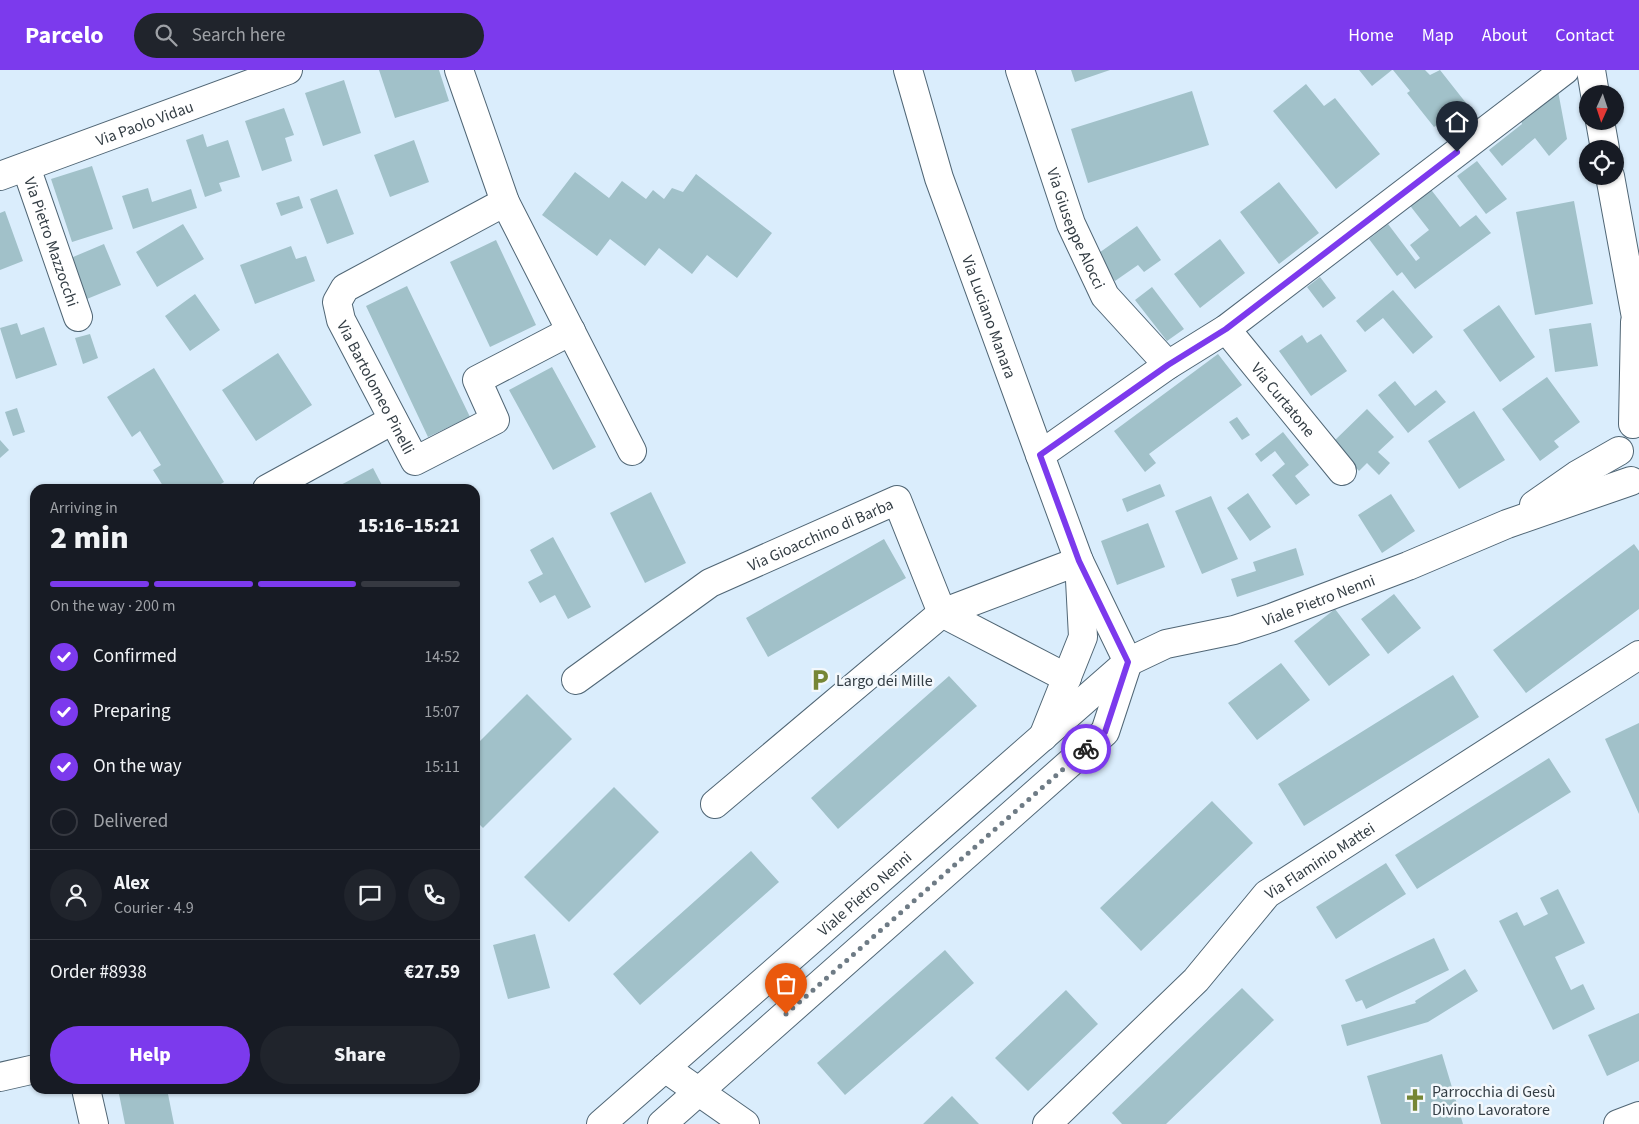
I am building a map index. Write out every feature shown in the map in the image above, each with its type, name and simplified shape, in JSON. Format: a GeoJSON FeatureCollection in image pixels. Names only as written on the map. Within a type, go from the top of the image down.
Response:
{"type":"FeatureCollection","features":[{"type":"Feature","properties":{"kind":"street","name":"Via Paolo Vidau"},"geometry":{"type":"LineString","coordinates":[[0,176],[288,70]]}},
{"type":"Feature","properties":{"kind":"street"},"geometry":{"type":"LineString","coordinates":[[459,70],[505,202],[632,451]]}},
{"type":"Feature","properties":{"kind":"street","name":"Via Luciano Manara"},"geometry":{"type":"LineString","coordinates":[[908,70],[939,178],[1079,561]]}},
{"type":"Feature","properties":{"kind":"street","name":"Via Giuseppe Alocci"},"geometry":{"type":"LineString","coordinates":[[1020,70],[1071,224],[1105,296],[1168,365]]}},
{"type":"Feature","properties":{"kind":"street"},"geometry":{"type":"LineString","coordinates":[[1040,455],[1168,365],[1226,329],[1565,70]]}},
{"type":"Feature","properties":{"kind":"street"},"geometry":{"type":"LineString","coordinates":[[1591,70],[1594,85]]}},
{"type":"Feature","properties":{"kind":"street","name":"Via Pietro Mazzocchi"},"geometry":{"type":"LineString","coordinates":[[26,167],[78,317]]}},
{"type":"Feature","properties":{"kind":"street"},"geometry":{"type":"LineString","coordinates":[[1612,185],[1637,328],[1636,422],[1623,436],[1619,451],[1622,468],[1637,485]]}},
{"type":"Feature","properties":{"kind":"street","name":"Via Bartolomeo Pinelli"},"geometry":{"type":"LineString","coordinates":[[505,202],[345,288],[337,302],[341,320],[415,461],[495,420],[477,380],[571,331]]}},
{"type":"Feature","properties":{"kind":"street","name":"Via Curtatone"},"geometry":{"type":"LineString","coordinates":[[1226,329],[1342,471]]}},
{"type":"Feature","properties":{"kind":"street"},"geometry":{"type":"LineString","coordinates":[[276,484],[393,420]]}},
{"type":"Feature","properties":{"kind":"street","name":"Viale Pietro Nenni"},"geometry":{"type":"LineString","coordinates":[[1507,524],[1577,475],[1619,451]]}},
{"type":"Feature","properties":{"kind":"street","name":"Viale Pietro Nenni"},"geometry":{"type":"LineString","coordinates":[[601,1124],[1128,662],[1166,644],[1234,630],[1271,618],[1408,566],[1507,524],[1637,485]]}},
{"type":"Feature","properties":{"kind":"street","name":"Via Gioacchino di Barba"},"geometry":{"type":"LineString","coordinates":[[576,680],[710,583],[897,500],[942,613]]}},
{"type":"Feature","properties":{"kind":"street"},"geometry":{"type":"LineString","coordinates":[[715,804],[942,613],[1079,561]]}},
{"type":"Feature","properties":{"kind":"street"},"geometry":{"type":"LineString","coordinates":[[662,1124],[1105,732],[1128,662],[1079,561]]}},
{"type":"Feature","properties":{"kind":"street"},"geometry":{"type":"LineString","coordinates":[[1043,737],[1083,637],[1079,561]]}},
{"type":"Feature","properties":{"kind":"street"},"geometry":{"type":"LineString","coordinates":[[942,613],[1067,678]]}},
{"type":"Feature","properties":{"kind":"street","name":"Via Flaminio Mattei"},"geometry":{"type":"LineString","coordinates":[[1047,1124],[1196,980],[1267,894],[1639,655]]}},
{"type":"Feature","properties":{"kind":"street"},"geometry":{"type":"LineString","coordinates":[[665,1068],[745,1124]]}},
{"type":"Feature","properties":{"kind":"street"},"geometry":{"type":"LineString","coordinates":[[0,1077],[30,1070]]}},
{"type":"Feature","properties":{"kind":"street"},"geometry":{"type":"LineString","coordinates":[[87,1094],[94,1124]]}},
{"type":"Feature","properties":{"kind":"street"},"geometry":{"type":"LineString","coordinates":[[1618,1124],[1639,1116]]}},
{"type":"Feature","properties":{"kind":"building"},"geometry":{"type":"Polygon","coordinates":[[[379,70],[439,70],[449,101],[395,118],[379,70]]]}},
{"type":"Feature","properties":{"kind":"building"},"geometry":{"type":"Polygon","coordinates":[[[1071,70],[1110,70],[1075,82],[1071,70]]]}},
{"type":"Feature","properties":{"kind":"building"},"geometry":{"type":"Polygon","coordinates":[[[1359,70],[1392,70],[1372,86],[1359,70]]]}},
{"type":"Feature","properties":{"kind":"building"},"geometry":{"type":"Polygon","coordinates":[[[1393,70],[1425,70],[1430,75],[1440,70],[1466,103],[1434,127],[1407,93],[1410,91],[1393,70]]]}},
{"type":"Feature","properties":{"kind":"building"},"geometry":{"type":"Polygon","coordinates":[[[344,80],[361,133],[323,146],[305,93],[344,80]]]}},
{"type":"Feature","properties":{"kind":"building"},"geometry":{"type":"Polygon","coordinates":[[[1306,84],[1324,106],[1335,98],[1380,154],[1336,189],[1273,111],[1306,84]]]}},
{"type":"Feature","properties":{"kind":"building"},"geometry":{"type":"Polygon","coordinates":[[[1192,91],[1209,145],[1088,183],[1071,129],[1192,91]]]}},
{"type":"Feature","properties":{"kind":"building"},"geometry":{"type":"Polygon","coordinates":[[[1558,91],[1567,139],[1549,156],[1535,138],[1502,166],[1489,150],[1522,124],[1520,117],[1558,91]]]}},
{"type":"Feature","properties":{"kind":"building"},"geometry":{"type":"Polygon","coordinates":[[[284,108],[294,135],[285,138],[292,161],[262,171],[245,121],[284,108]]]}},
{"type":"Feature","properties":{"kind":"building"},"geometry":{"type":"Polygon","coordinates":[[[203,134],[207,147],[228,140],[240,177],[219,183],[222,191],[205,197],[186,140],[203,134]]]}},
{"type":"Feature","properties":{"kind":"building"},"geometry":{"type":"Polygon","coordinates":[[[414,140],[429,182],[390,197],[374,155],[414,140]]]}},
{"type":"Feature","properties":{"kind":"building"},"geometry":{"type":"Polygon","coordinates":[[[1477,161],[1507,199],[1486,214],[1457,176],[1477,161]]]}},
{"type":"Feature","properties":{"kind":"building"},"geometry":{"type":"Polygon","coordinates":[[[92,166],[113,229],[72,242],[51,179],[92,166]]]}},
{"type":"Feature","properties":{"kind":"building"},"geometry":{"type":"Polygon","coordinates":[[[575,172],[609,198],[622,181],[646,199],[653,190],[664,199],[672,188],[683,192],[696,174],[772,233],[737,278],[707,255],[692,274],[659,248],[645,266],[610,239],[597,256],[542,215],[575,172]]]}},
{"type":"Feature","properties":{"kind":"building"},"geometry":{"type":"Polygon","coordinates":[[[1279,182],[1319,233],[1279,264],[1240,212],[1279,182]]]}},
{"type":"Feature","properties":{"kind":"building"},"geometry":{"type":"Polygon","coordinates":[[[1429,187],[1460,227],[1476,215],[1491,233],[1415,289],[1402,272],[1397,276],[1369,239],[1388,224],[1416,261],[1420,258],[1410,245],[1429,230],[1408,203],[1429,187]]]}},
{"type":"Feature","properties":{"kind":"building"},"geometry":{"type":"Polygon","coordinates":[[[148,188],[152,202],[191,189],[197,208],[133,229],[122,196],[148,188]]]}},
{"type":"Feature","properties":{"kind":"building"},"geometry":{"type":"Polygon","coordinates":[[[337,189],[354,234],[327,244],[310,199],[337,189]]]}},
{"type":"Feature","properties":{"kind":"building"},"geometry":{"type":"Polygon","coordinates":[[[299,196],[303,208],[281,216],[276,203],[299,196]]]}},
{"type":"Feature","properties":{"kind":"building"},"geometry":{"type":"Polygon","coordinates":[[[1574,201],[1593,304],[1535,315],[1516,212],[1574,201]]]}},
{"type":"Feature","properties":{"kind":"building"},"geometry":{"type":"Polygon","coordinates":[[[5,211],[23,261],[0,270],[0,213],[5,211]]]}},
{"type":"Feature","properties":{"kind":"building"},"geometry":{"type":"Polygon","coordinates":[[[183,224],[204,259],[157,287],[136,252],[183,224]]]}},
{"type":"Feature","properties":{"kind":"building"},"geometry":{"type":"Polygon","coordinates":[[[1137,226],[1161,260],[1144,272],[1138,265],[1115,281],[1096,255],[1137,226]]]}},
{"type":"Feature","properties":{"kind":"building"},"geometry":{"type":"Polygon","coordinates":[[[1220,239],[1245,273],[1200,308],[1174,274],[1220,239]]]}},
{"type":"Feature","properties":{"kind":"building"},"geometry":{"type":"Polygon","coordinates":[[[496,240],[536,325],[490,347],[450,262],[496,240]]]}},
{"type":"Feature","properties":{"kind":"building"},"geometry":{"type":"Polygon","coordinates":[[[104,244],[121,285],[82,301],[66,260],[104,244]]]}},
{"type":"Feature","properties":{"kind":"building"},"geometry":{"type":"Polygon","coordinates":[[[291,246],[296,259],[306,256],[315,281],[255,304],[240,265],[291,246]]]}},
{"type":"Feature","properties":{"kind":"building"},"geometry":{"type":"Polygon","coordinates":[[[1320,277],[1336,298],[1323,308],[1307,287],[1320,277]]]}},
{"type":"Feature","properties":{"kind":"building"},"geometry":{"type":"Polygon","coordinates":[[[407,286],[470,417],[428,437],[366,306],[407,286]]]}},
{"type":"Feature","properties":{"kind":"building"},"geometry":{"type":"Polygon","coordinates":[[[1152,287],[1184,329],[1167,341],[1135,300],[1152,287]]]}},
{"type":"Feature","properties":{"kind":"building"},"geometry":{"type":"Polygon","coordinates":[[[1393,290],[1433,337],[1413,354],[1383,318],[1365,332],[1356,321],[1393,290]]]}},
{"type":"Feature","properties":{"kind":"building"},"geometry":{"type":"Polygon","coordinates":[[[195,294],[220,330],[190,351],[165,316],[195,294]]]}},
{"type":"Feature","properties":{"kind":"building"},"geometry":{"type":"Polygon","coordinates":[[[1499,305],[1535,357],[1500,382],[1463,330],[1499,305]]]}},
{"type":"Feature","properties":{"kind":"building"},"geometry":{"type":"Polygon","coordinates":[[[17,323],[21,335],[44,327],[57,365],[16,379],[0,328],[17,323]]]}},
{"type":"Feature","properties":{"kind":"building"},"geometry":{"type":"Polygon","coordinates":[[[1591,323],[1598,366],[1555,372],[1549,329],[1591,323]]]}},
{"type":"Feature","properties":{"kind":"building"},"geometry":{"type":"Polygon","coordinates":[[[90,334],[98,358],[83,364],[75,338],[90,334]]]}},
{"type":"Feature","properties":{"kind":"building"},"geometry":{"type":"Polygon","coordinates":[[[1321,334],[1347,371],[1311,396],[1279,351],[1302,335],[1307,343],[1321,334]]]}},
{"type":"Feature","properties":{"kind":"building"},"geometry":{"type":"Polygon","coordinates":[[[278,353],[312,405],[256,441],[222,390],[278,353]]]}},
{"type":"Feature","properties":{"kind":"building"},"geometry":{"type":"Polygon","coordinates":[[[1218,354],[1242,385],[1149,454],[1156,463],[1145,472],[1114,431],[1218,354]]]}},
{"type":"Feature","properties":{"kind":"building"},"geometry":{"type":"Polygon","coordinates":[[[552,367],[596,447],[553,470],[509,390],[552,367]]]}},
{"type":"Feature","properties":{"kind":"building"},"geometry":{"type":"Polygon","coordinates":[[[154,368],[224,482],[221,484],[162,484],[153,470],[161,465],[140,431],[132,437],[107,397],[154,368]]]}},
{"type":"Feature","properties":{"kind":"building"},"geometry":{"type":"Polygon","coordinates":[[[1547,377],[1580,422],[1554,441],[1559,447],[1540,461],[1502,409],[1547,377]]]}},
{"type":"Feature","properties":{"kind":"building"},"geometry":{"type":"Polygon","coordinates":[[[1395,381],[1415,406],[1436,390],[1446,402],[1408,433],[1378,395],[1395,381]]]}},
{"type":"Feature","properties":{"kind":"building"},"geometry":{"type":"Polygon","coordinates":[[[17,408],[25,432],[13,436],[5,412],[17,408]]]}},
{"type":"Feature","properties":{"kind":"building"},"geometry":{"type":"Polygon","coordinates":[[[1367,409],[1394,437],[1378,452],[1390,463],[1379,475],[1367,463],[1359,471],[1332,443],[1367,409]]]}},
{"type":"Feature","properties":{"kind":"building"},"geometry":{"type":"Polygon","coordinates":[[[1474,411],[1505,460],[1459,489],[1428,441],[1474,411]]]}},
{"type":"Feature","properties":{"kind":"building"},"geometry":{"type":"Polygon","coordinates":[[[1237,417],[1250,435],[1242,440],[1229,422],[1237,417]]]}},
{"type":"Feature","properties":{"kind":"building"},"geometry":{"type":"Polygon","coordinates":[[[1283,432],[1309,465],[1295,476],[1310,495],[1296,505],[1272,475],[1285,464],[1275,451],[1261,462],[1255,454],[1283,432]]]}},
{"type":"Feature","properties":{"kind":"building"},"geometry":{"type":"Polygon","coordinates":[[[0,440],[9,450],[0,458],[0,440]]]}},
{"type":"Feature","properties":{"kind":"building"},"geometry":{"type":"Polygon","coordinates":[[[373,468],[381,484],[343,484],[373,468]]]}},
{"type":"Feature","properties":{"kind":"building"},"geometry":{"type":"Polygon","coordinates":[[[1160,484],[1165,496],[1127,512],[1122,499],[1160,484]]]}},
{"type":"Feature","properties":{"kind":"building"},"geometry":{"type":"Polygon","coordinates":[[[651,492],[686,563],[645,583],[610,513],[651,492]]]}},
{"type":"Feature","properties":{"kind":"building"},"geometry":{"type":"Polygon","coordinates":[[[1248,493],[1271,527],[1250,541],[1227,508],[1248,493]]]}},
{"type":"Feature","properties":{"kind":"building"},"geometry":{"type":"Polygon","coordinates":[[[1391,494],[1415,531],[1382,553],[1358,515],[1391,494]]]}},
{"type":"Feature","properties":{"kind":"building"},"geometry":{"type":"Polygon","coordinates":[[[1211,496],[1238,559],[1202,574],[1175,511],[1211,496]]]}},
{"type":"Feature","properties":{"kind":"building"},"geometry":{"type":"Polygon","coordinates":[[[1148,523],[1165,567],[1117,585],[1101,541],[1148,523]]]}},
{"type":"Feature","properties":{"kind":"building"},"geometry":{"type":"Polygon","coordinates":[[[553,537],[591,607],[568,619],[555,595],[540,603],[528,582],[543,574],[530,550],[553,537]]]}},
{"type":"Feature","properties":{"kind":"building"},"geometry":{"type":"Polygon","coordinates":[[[884,539],[906,578],[768,657],[746,618],[884,539]]]}},
{"type":"Feature","properties":{"kind":"building"},"geometry":{"type":"Polygon","coordinates":[[[1634,544],[1639,551],[1639,609],[1526,693],[1493,650],[1634,544]]]}},
{"type":"Feature","properties":{"kind":"building"},"geometry":{"type":"Polygon","coordinates":[[[1296,548],[1304,575],[1237,597],[1231,579],[1256,571],[1253,562],[1296,548]]]}},
{"type":"Feature","properties":{"kind":"building"},"geometry":{"type":"Polygon","coordinates":[[[1394,594],[1421,628],[1388,654],[1361,619],[1394,594]]]}},
{"type":"Feature","properties":{"kind":"building"},"geometry":{"type":"Polygon","coordinates":[[[1335,609],[1370,655],[1329,686],[1294,641],[1335,609]]]}},
{"type":"Feature","properties":{"kind":"building"},"geometry":{"type":"Polygon","coordinates":[[[1281,663],[1310,700],[1257,740],[1228,703],[1281,663]]]}},
{"type":"Feature","properties":{"kind":"building"},"geometry":{"type":"Polygon","coordinates":[[[1453,675],[1479,717],[1304,826],[1278,784],[1453,675]]]}},
{"type":"Feature","properties":{"kind":"building"},"geometry":{"type":"Polygon","coordinates":[[[949,676],[977,706],[838,829],[811,798],[949,676]]]}},
{"type":"Feature","properties":{"kind":"building"},"geometry":{"type":"Polygon","coordinates":[[[527,694],[572,739],[483,828],[480,825],[480,741],[527,694]]]}},
{"type":"Feature","properties":{"kind":"building"},"geometry":{"type":"Polygon","coordinates":[[[1639,723],[1639,814],[1605,739],[1639,723]]]}},
{"type":"Feature","properties":{"kind":"building"},"geometry":{"type":"Polygon","coordinates":[[[1549,758],[1571,792],[1417,889],[1395,855],[1549,758]]]}},
{"type":"Feature","properties":{"kind":"building"},"geometry":{"type":"Polygon","coordinates":[[[614,787],[659,832],[569,922],[524,877],[614,787]]]}},
{"type":"Feature","properties":{"kind":"building"},"geometry":{"type":"Polygon","coordinates":[[[1212,801],[1253,843],[1141,951],[1100,908],[1212,801]]]}},
{"type":"Feature","properties":{"kind":"building"},"geometry":{"type":"Polygon","coordinates":[[[751,851],[779,882],[640,1005],[613,974],[751,851]]]}},
{"type":"Feature","properties":{"kind":"building"},"geometry":{"type":"Polygon","coordinates":[[[1386,863],[1406,894],[1336,939],[1316,907],[1386,863]]]}},
{"type":"Feature","properties":{"kind":"building"},"geometry":{"type":"Polygon","coordinates":[[[1558,889],[1585,943],[1555,957],[1571,990],[1583,984],[1595,1009],[1553,1030],[1499,921],[1517,912],[1524,926],[1548,914],[1540,898],[1558,889]]]}},
{"type":"Feature","properties":{"kind":"building"},"geometry":{"type":"Polygon","coordinates":[[[535,934],[550,988],[508,999],[493,945],[535,934]]]}},
{"type":"Feature","properties":{"kind":"building"},"geometry":{"type":"Polygon","coordinates":[[[1434,938],[1449,970],[1366,1009],[1362,1000],[1356,1002],[1345,980],[1434,938]]]}},
{"type":"Feature","properties":{"kind":"building"},"geometry":{"type":"Polygon","coordinates":[[[945,950],[974,983],[845,1095],[817,1063],[945,950]]]}},
{"type":"Feature","properties":{"kind":"building"},"geometry":{"type":"Polygon","coordinates":[[[1465,969],[1478,991],[1428,1022],[1347,1046],[1341,1025],[1416,1003],[1415,1001],[1465,969]]]}},
{"type":"Feature","properties":{"kind":"building"},"geometry":{"type":"Polygon","coordinates":[[[1242,988],[1274,1020],[1166,1124],[1122,1124],[1112,1113],[1242,988]]]}},
{"type":"Feature","properties":{"kind":"building"},"geometry":{"type":"Polygon","coordinates":[[[1066,990],[1098,1024],[1028,1091],[995,1058],[1066,990]]]}},
{"type":"Feature","properties":{"kind":"building"},"geometry":{"type":"Polygon","coordinates":[[[1639,1013],[1639,1061],[1607,1076],[1588,1035],[1639,1013]]]}},
{"type":"Feature","properties":{"kind":"building","name":"Parrocchia di Gesù Divino Lavoratore"},"geometry":{"type":"Polygon","coordinates":[[[1442,1054],[1463,1124],[1381,1124],[1367,1076],[1442,1054]]]}},
{"type":"Feature","properties":{"kind":"building"},"geometry":{"type":"Polygon","coordinates":[[[119,1094],[168,1094],[174,1124],[125,1124],[119,1094]]]}},
{"type":"Feature","properties":{"kind":"building"},"geometry":{"type":"Polygon","coordinates":[[[952,1096],[979,1124],[923,1124],[952,1096]]]}},
{"type":"Feature","properties":{"kind":"way so far"},"geometry":{"type":"LineString","coordinates":[[786,1014],[1086,749]]}},
{"type":"Feature","properties":{"kind":"place","name":"Largo dei Mille"},"geometry":{"type":"Point","coordinates":[820,680]}},
{"type":"Feature","properties":{"kind":"place","name":"Parrocchia di Gesù Divino Lavoratore"},"geometry":{"type":"Point","coordinates":[1415,1100]}},
{"type":"Feature","properties":{"kind":"route"},"geometry":{"type":"LineString","coordinates":[[1086,749],[1105,732],[1128,662],[1079,561],[1040,455],[1168,365],[1226,329],[1457,152]]}}]}
